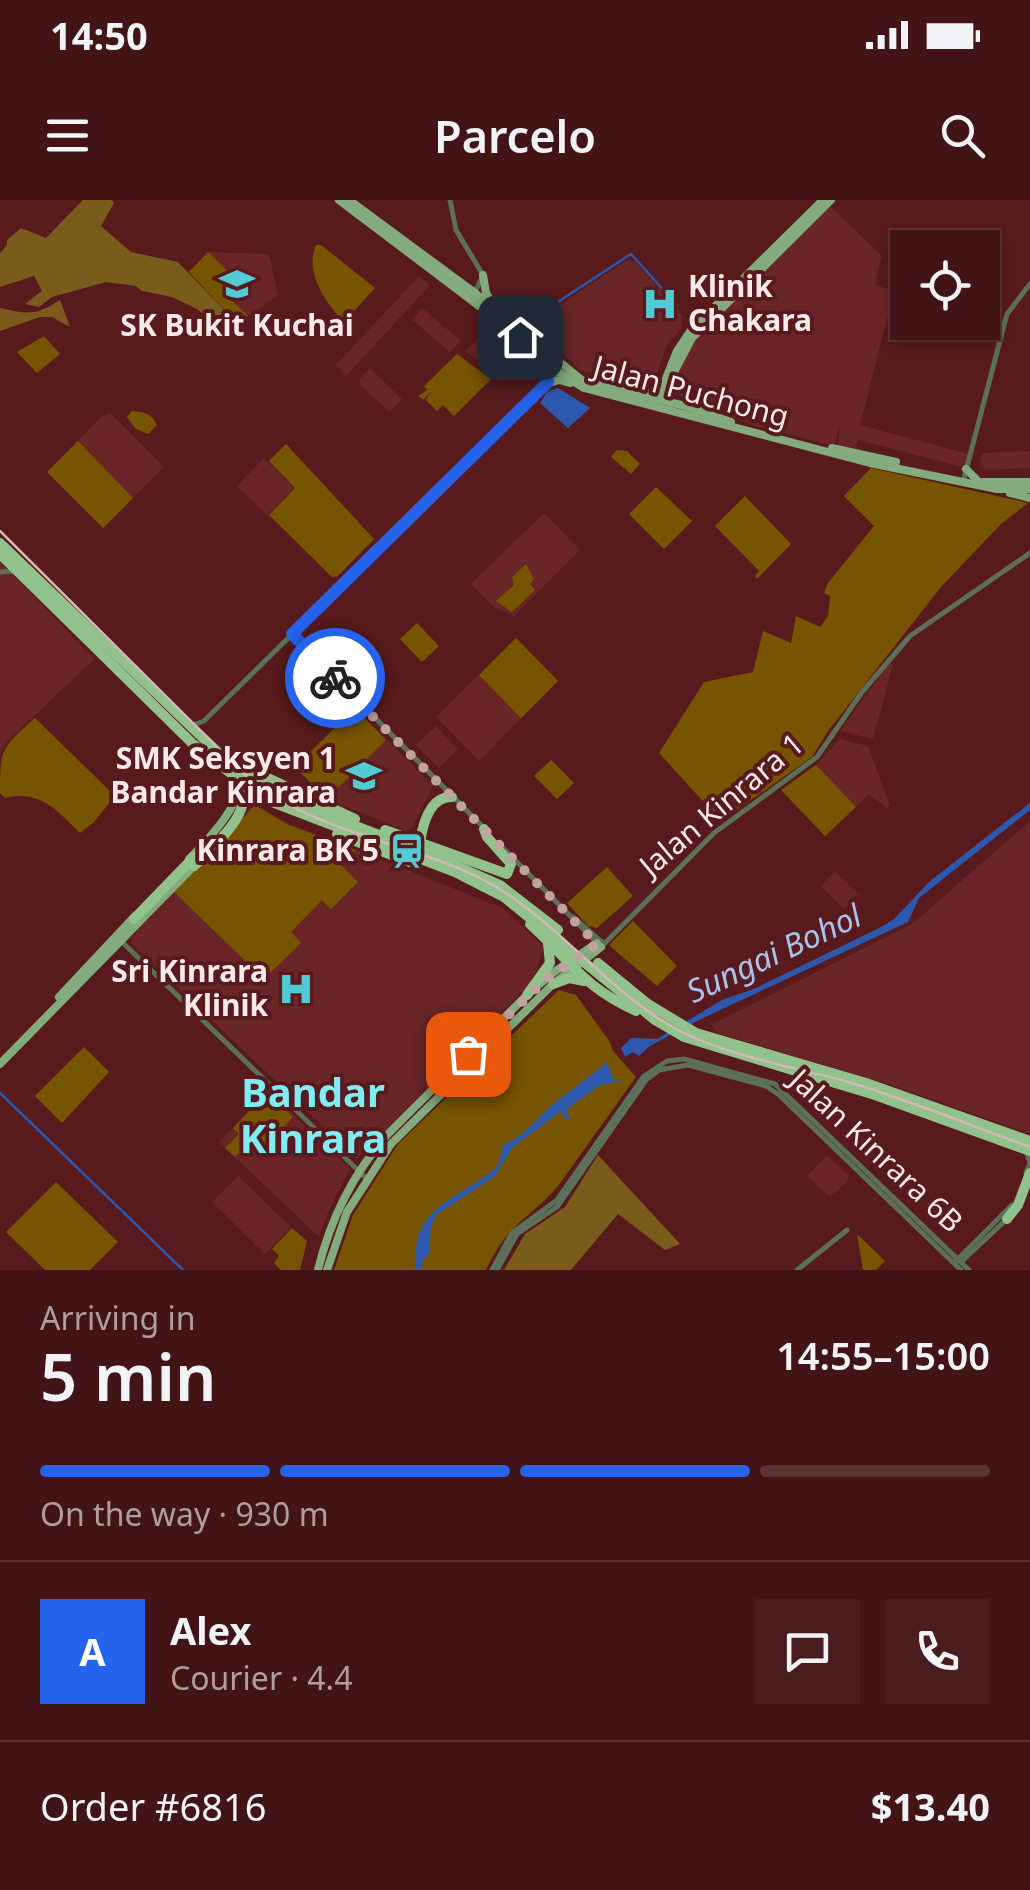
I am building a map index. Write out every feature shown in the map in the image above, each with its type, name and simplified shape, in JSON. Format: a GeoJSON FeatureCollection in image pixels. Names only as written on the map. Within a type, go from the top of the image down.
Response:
{"type":"FeatureCollection","features":[{"type":"Feature","properties":{"kind":"highway"},"geometry":{"type":"LineString","coordinates":[[0,543],[226,761],[274,792],[356,826]]}},
{"type":"Feature","properties":{"kind":"highway"},"geometry":{"type":"LineString","coordinates":[[0,554],[194,744],[264,799],[498,889]]}},
{"type":"Feature","properties":{"kind":"highway"},"geometry":{"type":"LineString","coordinates":[[172,712],[222,753],[267,778],[358,820],[500,874],[510,871],[508,859],[484,829]]}},
{"type":"Feature","properties":{"kind":"highway"},"geometry":{"type":"LineString","coordinates":[[172,712],[241,779],[245,797],[228,830],[194,866]]}},
{"type":"Feature","properties":{"kind":"highway"},"geometry":{"type":"LineString","coordinates":[[278,789],[498,889]]}},
{"type":"Feature","properties":{"kind":"highway"},"geometry":{"type":"LineString","coordinates":[[420,842],[433,803],[444,796],[452,797]]}},
{"type":"Feature","properties":{"kind":"highway"},"geometry":{"type":"LineString","coordinates":[[304,816],[364,846],[466,882],[498,889]]}},
{"type":"Feature","properties":{"kind":"highway"},"geometry":{"type":"LineString","coordinates":[[134,919],[202,850]]}},
{"type":"Feature","properties":{"kind":"highway"},"geometry":{"type":"LineString","coordinates":[[469,861],[498,889],[572,945],[655,1020]]}},
{"type":"Feature","properties":{"kind":"highway"},"geometry":{"type":"LineString","coordinates":[[466,882],[513,910],[585,981],[608,998],[670,1024]]}},
{"type":"Feature","properties":{"kind":"highway"},"geometry":{"type":"LineString","coordinates":[[527,995],[550,962],[546,940]]}},
{"type":"Feature","properties":{"kind":"highway"},"geometry":{"type":"LineString","coordinates":[[596,966],[688,1034],[766,1064],[1029,1146]]}},
{"type":"Feature","properties":{"kind":"highway"},"geometry":{"type":"LineString","coordinates":[[553,984],[569,978],[585,981]]}},
{"type":"Feature","properties":{"kind":"highway"},"geometry":{"type":"LineString","coordinates":[[688,1034],[866,1083],[1029,1146]]}},
{"type":"Feature","properties":{"kind":"highway"},"geometry":{"type":"LineString","coordinates":[[936,1108],[959,1111],[1019,1134],[1029,1146]]}},
{"type":"Feature","properties":{"kind":"highway"},"geometry":{"type":"LineString","coordinates":[[1007,1219],[1018,1205],[1030,1172]]}},
{"type":"Feature","properties":{"kind":"main road","name":"Jalan Puchong"},"geometry":{"type":"LineString","coordinates":[[340,200],[543,352],[558,372],[579,382],[995,486]]}},
{"type":"Feature","properties":{"kind":"main road","name":"Jalan Puchong"},"geometry":{"type":"LineString","coordinates":[[348,200],[501,313],[579,382]]}},
{"type":"Feature","properties":{"kind":"main road"},"geometry":{"type":"LineString","coordinates":[[633,397],[651,393],[668,380],[692,338],[826,200]]}},
{"type":"Feature","properties":{"kind":"main road"},"geometry":{"type":"LineString","coordinates":[[660,400],[677,351],[691,330],[826,200]]}},
{"type":"Feature","properties":{"kind":"main road"},"geometry":{"type":"LineString","coordinates":[[483,274],[486,293],[501,313]]}},
{"type":"Feature","properties":{"kind":"main road"},"geometry":{"type":"LineString","coordinates":[[458,290],[475,293],[484,309]]}},
{"type":"Feature","properties":{"kind":"main road"},"geometry":{"type":"LineString","coordinates":[[543,352],[547,383],[579,382]]}},
{"type":"Feature","properties":{"kind":"main road"},"geometry":{"type":"LineString","coordinates":[[668,380],[672,394],[686,411]]}},
{"type":"Feature","properties":{"kind":"main road","name":"Jalan Puchong"},"geometry":{"type":"LineString","coordinates":[[633,397],[660,400],[686,411]]}},
{"type":"Feature","properties":{"kind":"main road","name":"Jalan Puchong"},"geometry":{"type":"LineString","coordinates":[[964,477],[995,486],[1030,485]]}},
{"type":"Feature","properties":{"kind":"main road"},"geometry":{"type":"LineString","coordinates":[[995,486],[1030,498]]}},
{"type":"Feature","properties":{"kind":"main road"},"geometry":{"type":"LineString","coordinates":[[122,941],[134,919],[209,838],[237,797],[239,784],[226,771]]}},
{"type":"Feature","properties":{"kind":"main road"},"geometry":{"type":"LineString","coordinates":[[0,1061],[194,866],[245,795],[264,799]]}},
{"type":"Feature","properties":{"kind":"main road"},"geometry":{"type":"LineString","coordinates":[[318,1270],[334,1220],[360,1172],[403,1118],[527,995],[601,943]]}},
{"type":"Feature","properties":{"kind":"main road"},"geometry":{"type":"LineString","coordinates":[[328,1270],[360,1172],[570,965]]}},
{"type":"Feature","properties":{"kind":"street"},"geometry":{"type":"LineString","coordinates":[[450,200],[456,230],[483,274],[475,293]]}},
{"type":"Feature","properties":{"kind":"street"},"geometry":{"type":"LineString","coordinates":[[964,477],[1008,314],[1030,284]]}},
{"type":"Feature","properties":{"kind":"street"},"geometry":{"type":"LineString","coordinates":[[190,725],[204,721],[558,372]]}},
{"type":"Feature","properties":{"kind":"street","name":"Jalan Kinrara 1"},"geometry":{"type":"LineString","coordinates":[[601,943],[714,834],[812,762],[910,636],[1030,553]]}},
{"type":"Feature","properties":{"kind":"street"},"geometry":{"type":"LineString","coordinates":[[0,572],[20,574]]}},
{"type":"Feature","properties":{"kind":"street"},"geometry":{"type":"LineString","coordinates":[[292,634],[601,943]]}},
{"type":"Feature","properties":{"kind":"street"},"geometry":{"type":"LineString","coordinates":[[202,736],[204,721]]}},
{"type":"Feature","properties":{"kind":"street"},"geometry":{"type":"LineString","coordinates":[[122,941],[360,1172]]}},
{"type":"Feature","properties":{"kind":"street","name":"Jalan Kinrara 6B"},"geometry":{"type":"LineString","coordinates":[[495,1270],[512,1233],[557,1200],[644,1076],[674,1059],[775,1084],[958,1264],[970,1270]]}},
{"type":"Feature","properties":{"kind":"street"},"geometry":{"type":"LineString","coordinates":[[958,1264],[1016,1202],[1030,1163],[1029,1146]]}},
{"type":"Feature","properties":{"kind":"street"},"geometry":{"type":"LineString","coordinates":[[947,1249],[969,1251],[1020,1208],[1030,1182]]}},
{"type":"Feature","properties":{"kind":"street","name":"Jalan Kinrara 6B"},"geometry":{"type":"LineString","coordinates":[[884,1191],[958,1264]]}},
{"type":"Feature","properties":{"kind":"street"},"geometry":{"type":"LineString","coordinates":[[797,1270],[847,1230]]}},
{"type":"Feature","properties":{"kind":"street"},"geometry":{"type":"LineString","coordinates":[[969,1251],[970,1270]]}},
{"type":"Feature","properties":{"kind":"shaded area"},"geometry":{"type":"Polygon","coordinates":[[[83,200],[112,200],[114,203],[101,226],[131,252],[178,262],[237,323],[223,332],[197,309],[136,286],[106,282],[52,297],[39,307],[25,304],[42,291],[34,276],[0,287],[0,253],[7,240],[21,228],[46,238],[83,200]]]}},
{"type":"Feature","properties":{"kind":"shaded area"},"geometry":{"type":"Polygon","coordinates":[[[830,206],[882,256],[875,285],[890,290],[890,307],[860,425],[969,454],[966,468],[858,440],[855,449],[837,445],[841,422],[834,446],[684,402],[675,384],[691,344],[830,206]]]}},
{"type":"Feature","properties":{"kind":"shaded area"},"geometry":{"type":"Polygon","coordinates":[[[316,245],[375,288],[344,322],[324,297],[315,276],[316,245]]]}},
{"type":"Feature","properties":{"kind":"shaded area","name":"SK Bukit Kuchai"},"geometry":{"type":"Polygon","coordinates":[[[208,252],[269,254],[278,296],[237,323],[189,272],[208,252]]]}},
{"type":"Feature","properties":{"kind":"shaded area"},"geometry":{"type":"Polygon","coordinates":[[[208,252],[236,279],[223,292],[248,316],[237,323],[189,272],[208,252]]]}},
{"type":"Feature","properties":{"kind":"shaded area"},"geometry":{"type":"Polygon","coordinates":[[[627,260],[635,261],[682,315],[682,328],[667,345],[655,379],[643,387],[580,370],[535,327],[537,320],[627,260]]]}},
{"type":"Feature","properties":{"kind":"shaded area"},"geometry":{"type":"Polygon","coordinates":[[[419,276],[430,285],[346,376],[336,365],[419,276]]]}},
{"type":"Feature","properties":{"kind":"shaded area"},"geometry":{"type":"Polygon","coordinates":[[[60,300],[70,327],[52,317],[40,317],[0,331],[0,308],[32,312],[60,300]]]}},
{"type":"Feature","properties":{"kind":"shaded area"},"geometry":{"type":"Polygon","coordinates":[[[422,308],[461,341],[450,352],[412,320],[422,308]]]}},
{"type":"Feature","properties":{"kind":"shaded area"},"geometry":{"type":"Polygon","coordinates":[[[488,329],[506,343],[487,367],[465,351],[488,329]]]}},
{"type":"Feature","properties":{"kind":"shaded area"},"geometry":{"type":"Polygon","coordinates":[[[44,336],[60,354],[37,373],[17,352],[44,336]]]}},
{"type":"Feature","properties":{"kind":"shaded area"},"geometry":{"type":"Polygon","coordinates":[[[457,354],[491,379],[454,416],[443,405],[437,411],[426,400],[431,392],[423,400],[418,396],[457,354]]]}},
{"type":"Feature","properties":{"kind":"shaded area"},"geometry":{"type":"Polygon","coordinates":[[[370,368],[402,399],[390,412],[360,385],[359,380],[370,368]]]}},
{"type":"Feature","properties":{"kind":"shaded area"},"geometry":{"type":"Polygon","coordinates":[[[132,411],[147,414],[157,425],[148,434],[136,429],[127,417],[132,411]]]}},
{"type":"Feature","properties":{"kind":"shaded area"},"geometry":{"type":"Polygon","coordinates":[[[110,413],[164,467],[103,528],[47,472],[101,417],[110,413]]]}},
{"type":"Feature","properties":{"kind":"shaded area"},"geometry":{"type":"Polygon","coordinates":[[[78,441],[133,498],[103,528],[47,472],[78,441]]]}},
{"type":"Feature","properties":{"kind":"shaded area"},"geometry":{"type":"Polygon","coordinates":[[[286,444],[374,539],[338,576],[332,577],[269,515],[295,488],[269,461],[286,444]]]}},
{"type":"Feature","properties":{"kind":"shaded area"},"geometry":{"type":"Polygon","coordinates":[[[617,450],[627,451],[640,464],[631,474],[611,457],[617,450]]]}},
{"type":"Feature","properties":{"kind":"shaded area"},"geometry":{"type":"Polygon","coordinates":[[[1030,451],[1030,468],[987,470],[980,466],[982,453],[1030,451]]]}},
{"type":"Feature","properties":{"kind":"shaded area"},"geometry":{"type":"Polygon","coordinates":[[[264,458],[294,488],[267,515],[237,486],[264,458]]]}},
{"type":"Feature","properties":{"kind":"shaded area"},"geometry":{"type":"Polygon","coordinates":[[[871,468],[1028,503],[1001,524],[941,587],[812,757],[721,821],[659,753],[704,682],[753,672],[763,631],[791,643],[796,616],[820,627],[828,616],[830,596],[824,593],[828,583],[874,526],[844,496],[871,468]]]}},
{"type":"Feature","properties":{"kind":"shaded area"},"geometry":{"type":"Polygon","coordinates":[[[656,487],[692,521],[664,549],[629,514],[656,487]]]}},
{"type":"Feature","properties":{"kind":"shaded area"},"geometry":{"type":"Polygon","coordinates":[[[745,496],[791,544],[757,579],[759,571],[715,526],[745,496]]]}},
{"type":"Feature","properties":{"kind":"shaded area"},"geometry":{"type":"Polygon","coordinates":[[[544,513],[580,550],[514,616],[494,607],[471,584],[544,513]]]}},
{"type":"Feature","properties":{"kind":"shaded area"},"geometry":{"type":"Polygon","coordinates":[[[0,561],[94,659],[8,741],[0,754],[0,561]]]}},
{"type":"Feature","properties":{"kind":"shaded area"},"geometry":{"type":"Polygon","coordinates":[[[526,564],[535,590],[512,612],[496,601],[514,585],[512,577],[526,564]]]}},
{"type":"Feature","properties":{"kind":"shaded area"},"geometry":{"type":"Polygon","coordinates":[[[417,623],[439,646],[422,662],[400,639],[417,623]]]}},
{"type":"Feature","properties":{"kind":"shaded area"},"geometry":{"type":"Polygon","coordinates":[[[516,638],[558,681],[479,761],[436,717],[516,638]]]}},
{"type":"Feature","properties":{"kind":"shaded area"},"geometry":{"type":"Polygon","coordinates":[[[516,638],[558,681],[521,718],[479,675],[516,638]]]}},
{"type":"Feature","properties":{"kind":"shaded area"},"geometry":{"type":"Polygon","coordinates":[[[889,663],[893,664],[873,739],[840,731],[889,663]]]}},
{"type":"Feature","properties":{"kind":"shaded area","name":"SMK Seksyen 1 Bandar Kinrara"},"geometry":{"type":"Polygon","coordinates":[[[355,708],[433,785],[411,830],[327,799],[295,767],[355,708]]]}},
{"type":"Feature","properties":{"kind":"shaded area"},"geometry":{"type":"Polygon","coordinates":[[[355,708],[386,740],[327,799],[295,767],[355,708]]]}},
{"type":"Feature","properties":{"kind":"shaded area"},"geometry":{"type":"Polygon","coordinates":[[[35,718],[115,796],[80,833],[38,799],[5,798],[0,793],[5,750],[35,718]]]}},
{"type":"Feature","properties":{"kind":"shaded area"},"geometry":{"type":"Polygon","coordinates":[[[436,726],[458,749],[439,768],[416,745],[436,726]]]}},
{"type":"Feature","properties":{"kind":"shaded area"},"geometry":{"type":"Polygon","coordinates":[[[840,739],[868,746],[890,806],[887,808],[869,794],[825,836],[781,790],[816,765],[840,739]]]}},
{"type":"Feature","properties":{"kind":"shaded area"},"geometry":{"type":"Polygon","coordinates":[[[551,760],[574,783],[557,799],[534,776],[551,760]]]}},
{"type":"Feature","properties":{"kind":"shaded area"},"geometry":{"type":"Polygon","coordinates":[[[816,765],[856,807],[825,836],[781,790],[816,765]]]}},
{"type":"Feature","properties":{"kind":"shaded area"},"geometry":{"type":"Polygon","coordinates":[[[254,804],[288,823],[503,908],[543,946],[538,968],[527,987],[357,1159],[131,943],[131,938],[254,804]]]}},
{"type":"Feature","properties":{"kind":"shaded area"},"geometry":{"type":"Polygon","coordinates":[[[255,805],[286,824],[356,850],[341,865],[358,882],[331,909],[322,900],[291,932],[301,943],[264,979],[174,892],[255,805]]]}},
{"type":"Feature","properties":{"kind":"shaded area"},"geometry":{"type":"Polygon","coordinates":[[[1030,821],[1030,1134],[897,1087],[717,1033],[712,1024],[912,924],[1030,821]]]}},
{"type":"Feature","properties":{"kind":"shaded area"},"geometry":{"type":"Polygon","coordinates":[[[607,867],[633,896],[597,928],[588,926],[567,903],[607,867]]]}},
{"type":"Feature","properties":{"kind":"shaded area"},"geometry":{"type":"Polygon","coordinates":[[[835,871],[858,894],[844,909],[821,886],[835,871]]]}},
{"type":"Feature","properties":{"kind":"shaded area"},"geometry":{"type":"Polygon","coordinates":[[[633,921],[677,966],[657,986],[611,947],[633,921]]]}},
{"type":"Feature","properties":{"kind":"shaded area"},"geometry":{"type":"Polygon","coordinates":[[[559,990],[576,995],[613,1051],[636,1077],[558,1186],[502,1242],[486,1270],[334,1270],[353,1215],[398,1144],[559,990]]]}},
{"type":"Feature","properties":{"kind":"shaded area"},"geometry":{"type":"Polygon","coordinates":[[[84,1047],[109,1072],[62,1123],[35,1096],[84,1047]]]}},
{"type":"Feature","properties":{"kind":"shaded area"},"geometry":{"type":"Polygon","coordinates":[[[268,1090],[350,1169],[319,1237],[219,1142],[268,1090]]]}},
{"type":"Feature","properties":{"kind":"shaded area"},"geometry":{"type":"Polygon","coordinates":[[[268,1092],[293,1117],[258,1152],[248,1143],[235,1157],[225,1148],[239,1134],[233,1128],[268,1092]]]}},
{"type":"Feature","properties":{"kind":"shaded area"},"geometry":{"type":"Polygon","coordinates":[[[598,1155],[680,1244],[665,1250],[618,1214],[571,1270],[504,1270],[525,1234],[565,1207],[598,1155]]]}},
{"type":"Feature","properties":{"kind":"shaded area"},"geometry":{"type":"Polygon","coordinates":[[[827,1155],[849,1176],[832,1195],[807,1176],[827,1155]]]}},
{"type":"Feature","properties":{"kind":"shaded area"},"geometry":{"type":"Polygon","coordinates":[[[238,1176],[291,1227],[265,1254],[212,1202],[238,1176]]]}},
{"type":"Feature","properties":{"kind":"shaded area"},"geometry":{"type":"Polygon","coordinates":[[[56,1182],[118,1242],[90,1270],[45,1270],[6,1232],[56,1182]]]}},
{"type":"Feature","properties":{"kind":"shaded area"},"geometry":{"type":"Polygon","coordinates":[[[292,1228],[307,1241],[300,1270],[281,1270],[274,1263],[279,1256],[272,1249],[292,1228]]]}},
{"type":"Feature","properties":{"kind":"shaded area"},"geometry":{"type":"Polygon","coordinates":[[[857,1234],[885,1261],[876,1270],[863,1270],[857,1234]]]}},
{"type":"Feature","properties":{"kind":"water"},"geometry":{"type":"Polygon","coordinates":[[[558,388],[590,408],[568,428],[540,403],[547,392],[558,388]]]}},
{"type":"Feature","properties":{"kind":"water"},"geometry":{"type":"Polygon","coordinates":[[[1030,803],[1030,810],[919,898],[908,922],[699,1020],[639,1056],[633,1052],[625,1057],[621,1048],[631,1038],[657,1039],[722,1000],[756,988],[894,919],[930,881],[1030,803]]]}},
{"type":"Feature","properties":{"kind":"water"},"geometry":{"type":"Polygon","coordinates":[[[607,1062],[613,1079],[622,1080],[600,1085],[567,1109],[569,1119],[561,1111],[513,1147],[495,1176],[436,1215],[429,1255],[423,1258],[422,1270],[415,1270],[420,1233],[436,1210],[492,1171],[499,1163],[503,1145],[607,1062]]]}},
{"type":"Feature","properties":{"kind":"waterway"},"geometry":{"type":"LineString","coordinates":[[532,324],[535,317],[631,254],[677,305]]}},
{"type":"Feature","properties":{"kind":"waterway"},"geometry":{"type":"LineString","coordinates":[[0,1093],[183,1270]]}},
{"type":"Feature","properties":{"kind":"tram line"},"geometry":{"type":"LineString","coordinates":[[0,531],[240,770],[266,791],[324,821],[480,878],[532,912],[652,1014],[697,1039],[738,1054],[868,1088],[1030,1147]]}},
{"type":"Feature","properties":{"kind":"way so far"},"geometry":{"type":"LineString","coordinates":[[335,678],[597,944],[567,962],[527,995],[468,1054]]}},
{"type":"Feature","properties":{"kind":"place","name":"SK Bukit Kuchai"},"geometry":{"type":"Point","coordinates":[237,284]}},
{"type":"Feature","properties":{"kind":"place","name":"Klinik Chakara"},"geometry":{"type":"Point","coordinates":[660,304]}},
{"type":"Feature","properties":{"kind":"place","name":"SMK Seksyen 1 Bandar Kinrara"},"geometry":{"type":"Point","coordinates":[364,776]}},
{"type":"Feature","properties":{"kind":"place","name":"Kinrara BK 5"},"geometry":{"type":"Point","coordinates":[407,851]}},
{"type":"Feature","properties":{"kind":"place","name":"Sri Kinrara Klinik"},"geometry":{"type":"Point","coordinates":[296,989]}},
{"type":"Feature","properties":{"kind":"district","name":"Bandar Kinrara"},"geometry":{"type":"Point","coordinates":[313,1116]}},
{"type":"Feature","properties":{"kind":"route"},"geometry":{"type":"LineString","coordinates":[[335,678],[292,634],[548,382],[546,362],[520,337]]}},
{"type":"Feature","properties":{"kind":"water label","name":"Sungai Bohol"},"geometry":{"type":"Point","coordinates":[774,954]}}]}
